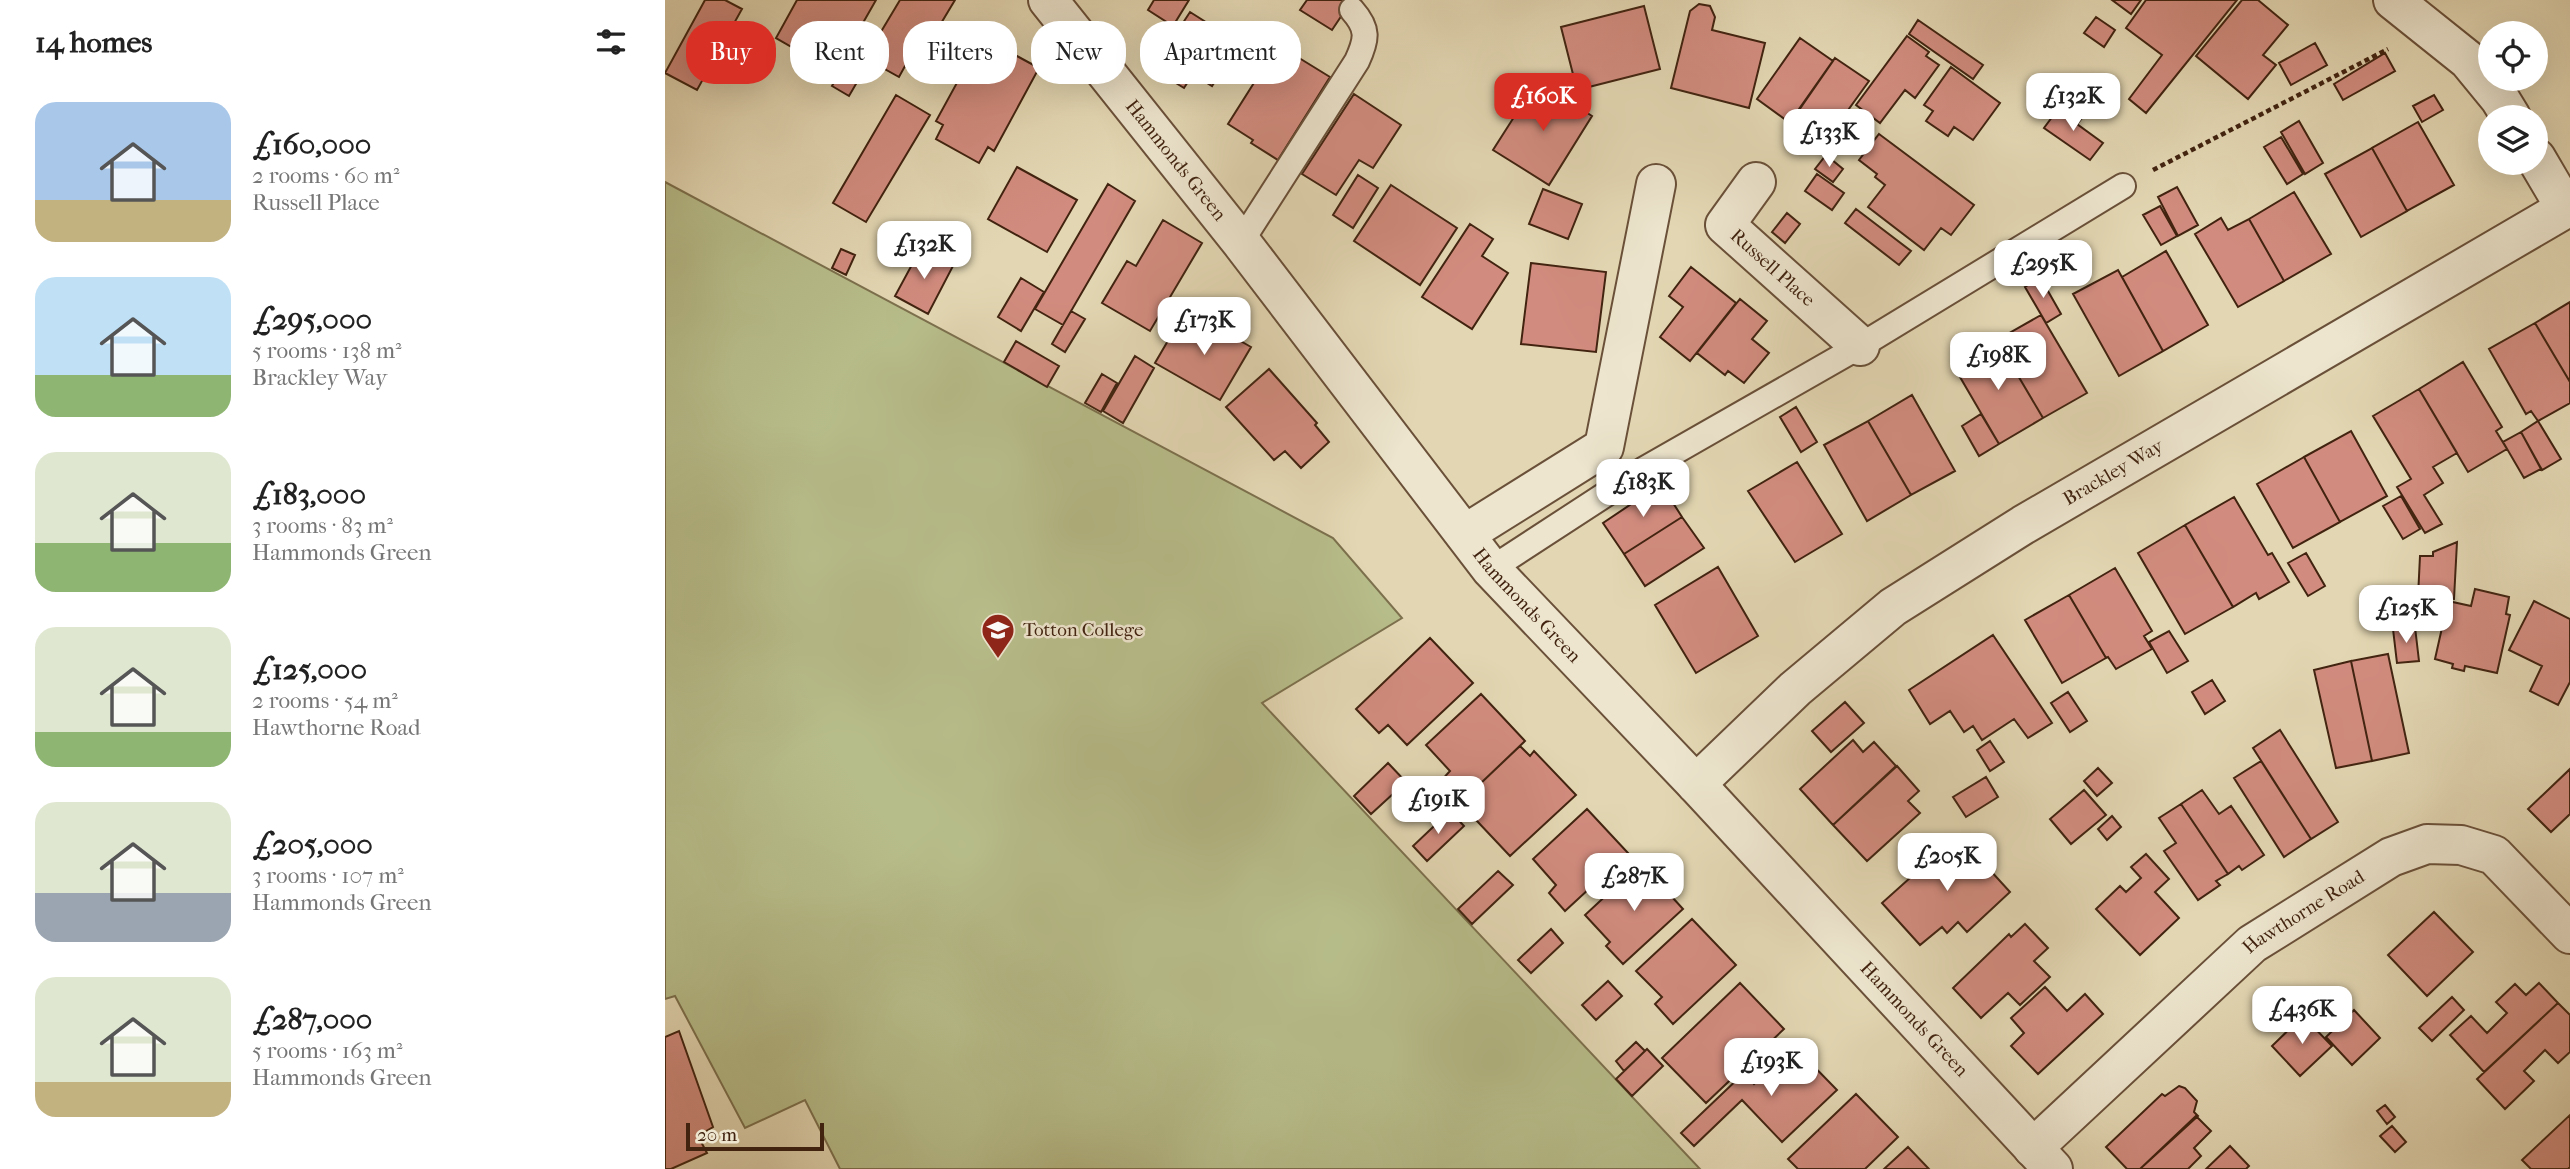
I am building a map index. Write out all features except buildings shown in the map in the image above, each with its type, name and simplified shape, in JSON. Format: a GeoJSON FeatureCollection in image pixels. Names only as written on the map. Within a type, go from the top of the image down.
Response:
{"type":"FeatureCollection","features":[{"type":"Feature","properties":{"kind":"street","name":"Hammonds Green"},"geometry":{"type":"LineString","coordinates":[[1048,0],[1241,242],[1491,569],[1696,784],[2043,1159]]}},
{"type":"Feature","properties":{"kind":"street"},"geometry":{"type":"LineString","coordinates":[[2393,0],[2468,60],[2504,105]]}},
{"type":"Feature","properties":{"kind":"street","name":"Brackley Way"},"geometry":{"type":"LineString","coordinates":[[1696,784],[1795,689],[1893,607],[2022,525],[2568,207],[2547,175]]}},
{"type":"Feature","properties":{"kind":"street","name":"Russell Place"},"geometry":{"type":"LineString","coordinates":[[1756,183],[1725,225],[1860,346]]}},
{"type":"Feature","properties":{"kind":"street"},"geometry":{"type":"LineString","coordinates":[[1465,534],[1604,447],[1655,184]]}},
{"type":"Feature","properties":{"kind":"street","name":"Hawthorne Road"},"geometry":{"type":"LineString","coordinates":[[2043,1159],[2252,944],[2391,857],[2427,844],[2461,845],[2494,855],[2570,934]]}},
{"type":"Feature","properties":{"kind":"lane"},"geometry":{"type":"LineString","coordinates":[[1241,242],[1357,61],[1365,43],[1364,23],[1352,10]]}},
{"type":"Feature","properties":{"kind":"lane"},"geometry":{"type":"LineString","coordinates":[[1491,569],[1643,470],[1860,346],[2123,186]]}},
{"type":"Feature","properties":{"kind":"path"},"geometry":{"type":"LineString","coordinates":[[2123,186],[2429,28]]}},
{"type":"Feature","properties":{"kind":"green space","name":"Totton College"},"geometry":{"type":"Polygon","coordinates":[[[665,182],[1333,538],[1402,618],[1262,703],[1700,1169],[840,1169],[805,1100],[745,1128],[675,996],[665,999],[665,182]]]}},
{"type":"Feature","properties":{"kind":"place","name":"Totton College"},"geometry":{"type":"Point","coordinates":[998,660]}}]}
